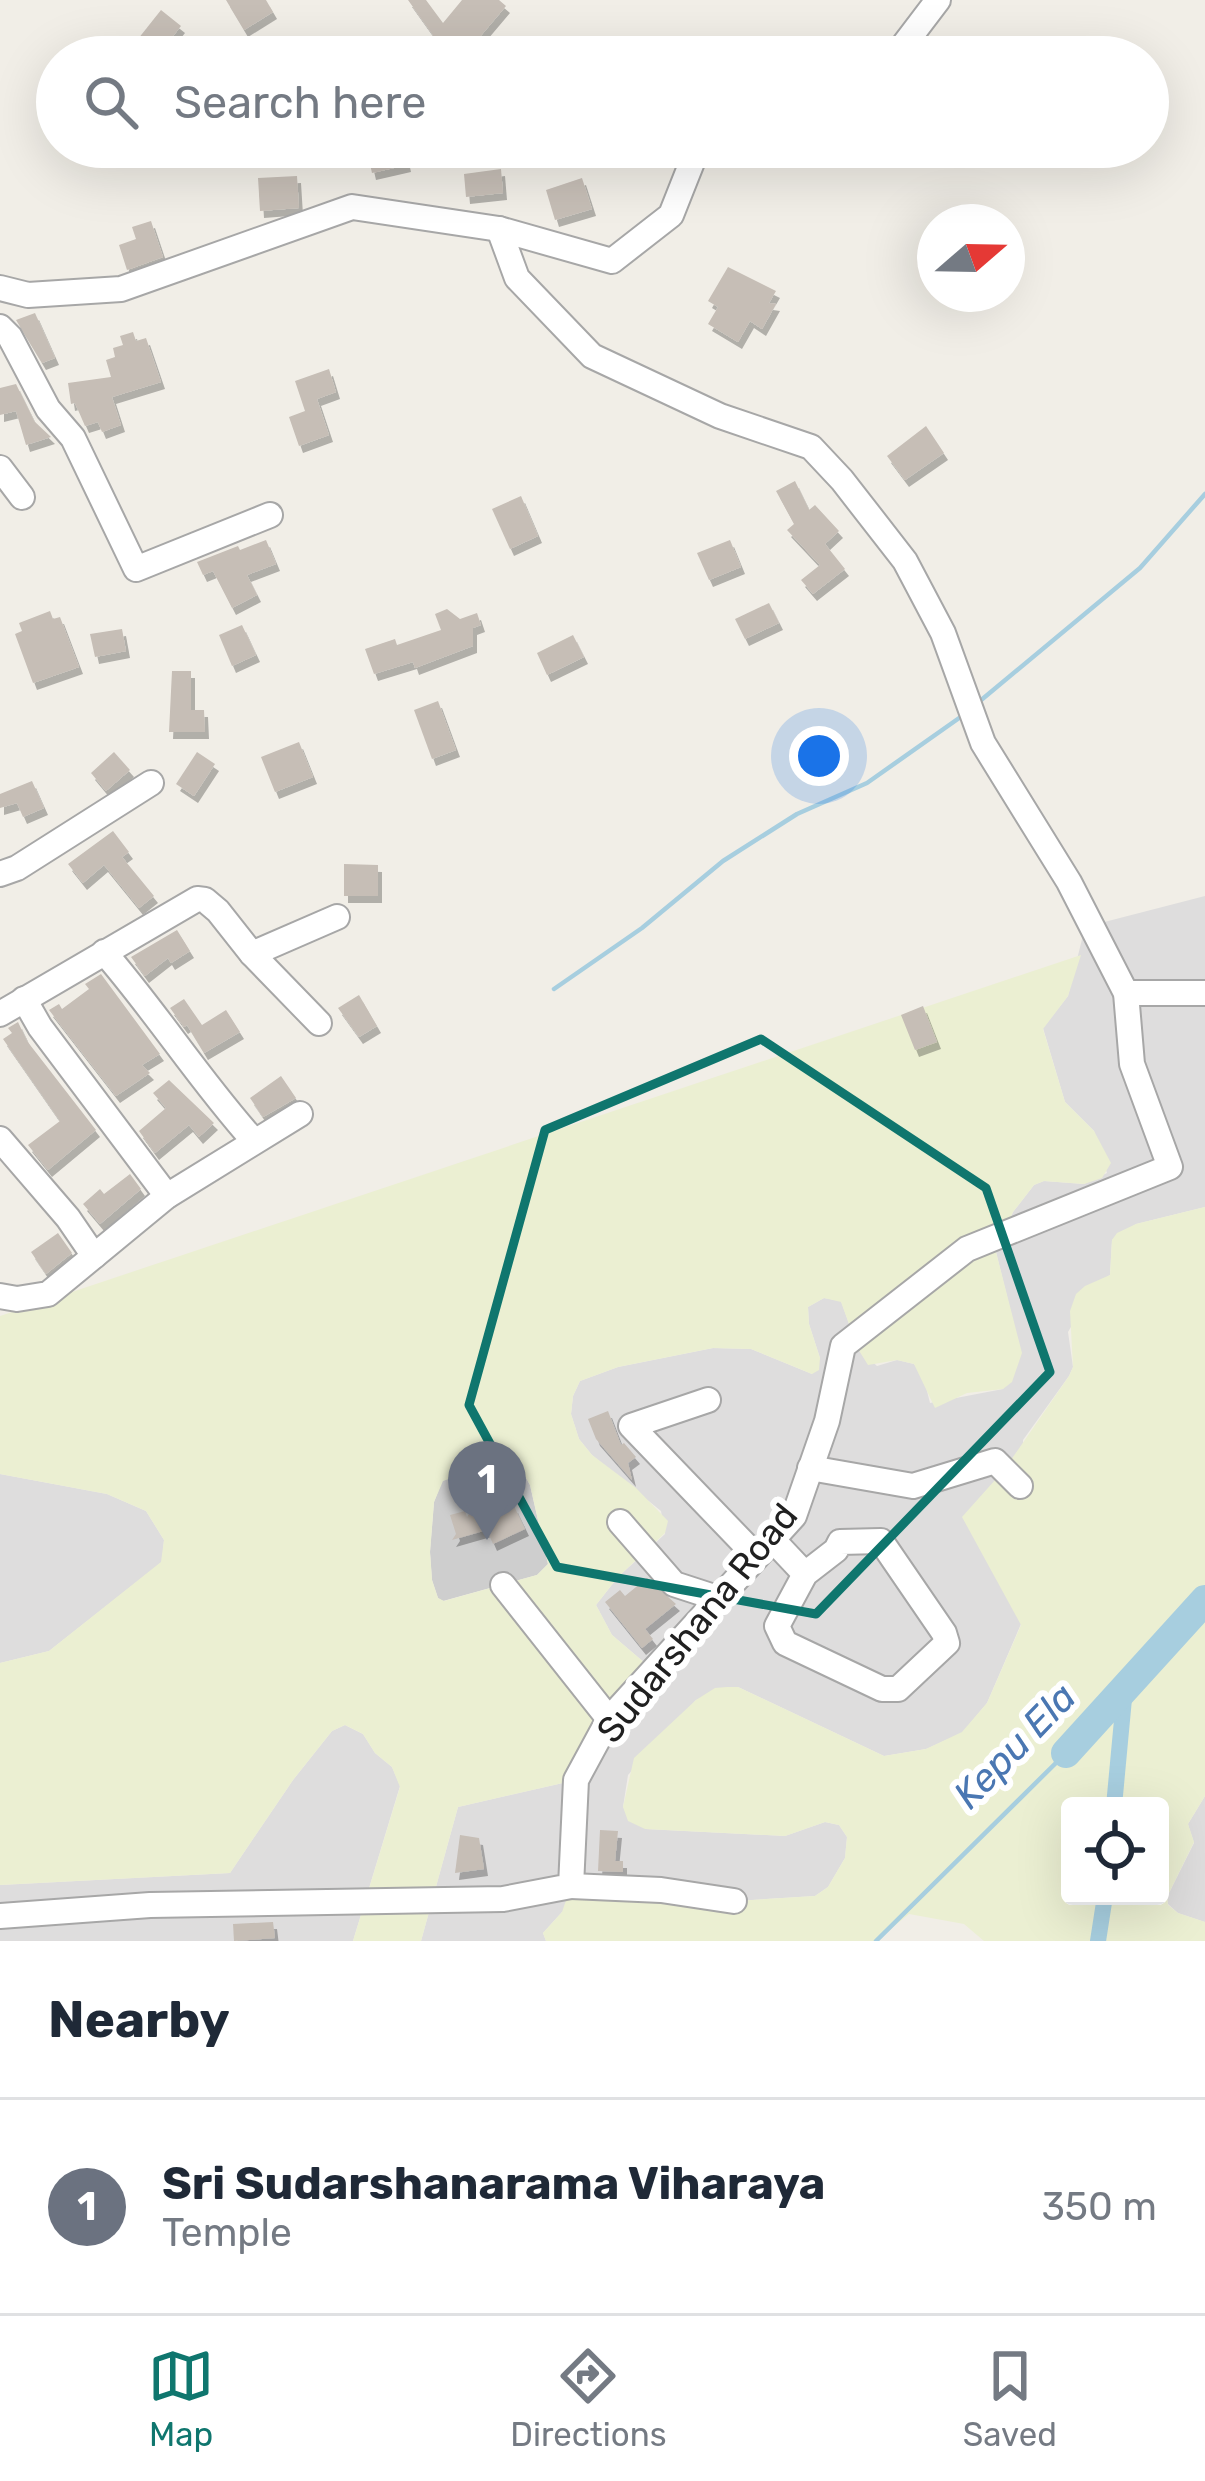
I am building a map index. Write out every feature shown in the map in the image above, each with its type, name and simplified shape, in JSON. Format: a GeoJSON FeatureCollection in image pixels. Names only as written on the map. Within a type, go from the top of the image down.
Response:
{"type":"FeatureCollection","features":[{"type":"Feature","properties":{"kind":"street"},"geometry":{"type":"LineString","coordinates":[[911,36],[938,0]]}},
{"type":"Feature","properties":{"kind":"street"},"geometry":{"type":"LineString","coordinates":[[0,288],[28,295],[121,289],[352,207],[500,229],[613,261],[671,215],[690,168]]}},
{"type":"Feature","properties":{"kind":"street"},"geometry":{"type":"LineString","coordinates":[[500,229],[517,278],[592,356],[720,416],[811,447],[842,480],[905,561],[943,632],[982,743],[1069,882],[1126,993],[1205,993]]}},
{"type":"Feature","properties":{"kind":"street"},"geometry":{"type":"LineString","coordinates":[[0,327],[48,409],[73,438],[136,569],[270,515]]}},
{"type":"Feature","properties":{"kind":"street"},"geometry":{"type":"LineString","coordinates":[[0,468],[22,497]]}},
{"type":"Feature","properties":{"kind":"street"},"geometry":{"type":"LineString","coordinates":[[0,874],[17,868],[151,783]]}},
{"type":"Feature","properties":{"kind":"street"},"geometry":{"type":"LineString","coordinates":[[0,1014],[197,899],[218,911],[320,1023]]}},
{"type":"Feature","properties":{"kind":"street"},"geometry":{"type":"LineString","coordinates":[[253,954],[337,916]]}},
{"type":"Feature","properties":{"kind":"street"},"geometry":{"type":"LineString","coordinates":[[104,952],[254,1142]]}},
{"type":"Feature","properties":{"kind":"street","name":"Sudarshana Road"},"geometry":{"type":"LineString","coordinates":[[571,1886],[576,1780],[609,1719],[794,1516],[826,1421],[842,1346],[967,1249],[1170,1166],[1132,1064],[1126,993]]}},
{"type":"Feature","properties":{"kind":"street"},"geometry":{"type":"LineString","coordinates":[[24,999],[167,1196]]}},
{"type":"Feature","properties":{"kind":"street"},"geometry":{"type":"LineString","coordinates":[[0,1296],[17,1299],[48,1294],[167,1196],[300,1114]]}},
{"type":"Feature","properties":{"kind":"street"},"geometry":{"type":"LineString","coordinates":[[0,1139],[94,1256]]}},
{"type":"Feature","properties":{"kind":"street"},"geometry":{"type":"LineString","coordinates":[[708,1400],[632,1426],[764,1547],[805,1574]]}},
{"type":"Feature","properties":{"kind":"street"},"geometry":{"type":"LineString","coordinates":[[810,1468],[913,1486],[995,1461],[1020,1486]]}},
{"type":"Feature","properties":{"kind":"street"},"geometry":{"type":"LineString","coordinates":[[620,1522],[674,1584],[717,1598]]}},
{"type":"Feature","properties":{"kind":"street"},"geometry":{"type":"LineString","coordinates":[[881,1541],[944,1633],[946,1643],[898,1689],[882,1689],[785,1643],[777,1626],[805,1574],[840,1542],[881,1541]]}},
{"type":"Feature","properties":{"kind":"street"},"geometry":{"type":"LineString","coordinates":[[503,1585],[609,1719]]}},
{"type":"Feature","properties":{"kind":"street"},"geometry":{"type":"LineString","coordinates":[[0,1916],[150,1906],[503,1899],[571,1886],[661,1890],[734,1900]]}},
{"type":"Feature","properties":{"kind":"highlighted area"},"geometry":{"type":"Polygon","coordinates":[[[761,1039],[986,1188],[1050,1372],[816,1614],[557,1567],[469,1405],[545,1130],[761,1039]]]}},
{"type":"Feature","properties":{"kind":"shaded area"},"geometry":{"type":"Polygon","coordinates":[[[1205,896],[1205,1207],[1136,1224],[1112,1240],[1110,1275],[1096,1284],[1068,1332],[1073,1367],[1023,1440],[1021,1624],[987,1703],[962,1733],[926,1749],[884,1756],[738,1687],[696,1700],[628,1775],[623,1807],[646,1829],[785,1836],[825,1822],[839,1825],[847,1837],[845,1858],[828,1887],[815,1896],[562,1912],[543,1933],[546,1941],[421,1941],[458,1807],[576,1780],[653,1670],[612,1635],[596,1605],[618,1577],[665,1534],[661,1511],[579,1439],[571,1414],[580,1381],[618,1367],[713,1348],[751,1349],[812,1374],[820,1358],[808,1307],[824,1298],[841,1301],[858,1349],[877,1366],[897,1360],[914,1364],[923,1375],[930,1403],[1003,1389],[1021,1353],[996,1252],[1013,1212],[1034,1185],[1044,1181],[1084,1184],[1107,1173],[1094,1131],[1065,1102],[1043,1028],[1068,996],[1085,927],[1205,896]]]}},
{"type":"Feature","properties":{"kind":"shaded area"},"geometry":{"type":"Polygon","coordinates":[[[507,1458],[530,1485],[548,1564],[537,1575],[443,1601],[432,1580],[430,1552],[434,1502],[442,1481],[507,1458]]]}},
{"type":"Feature","properties":{"kind":"shaded area"},"geometry":{"type":"Polygon","coordinates":[[[0,1474],[107,1494],[146,1511],[164,1540],[162,1562],[49,1651],[0,1663],[0,1474]]]}},
{"type":"Feature","properties":{"kind":"shaded area"},"geometry":{"type":"Polygon","coordinates":[[[345,1725],[363,1734],[392,1767],[400,1786],[353,1941],[0,1941],[0,1885],[230,1873],[293,1780],[332,1731],[345,1725]]]}},
{"type":"Feature","properties":{"kind":"shaded area"},"geometry":{"type":"Polygon","coordinates":[[[1205,1796],[1205,1922],[1169,1905],[1169,1893],[1194,1843],[1188,1824],[1205,1796]]]}},
{"type":"Feature","properties":{"kind":"green space"},"geometry":{"type":"Polygon","coordinates":[[[1081,955],[1068,996],[1043,1029],[1065,1102],[1094,1131],[1111,1163],[1102,1178],[1084,1184],[1044,1181],[1034,1185],[1013,1212],[996,1252],[1022,1353],[1012,1382],[1003,1389],[967,1393],[935,1408],[914,1364],[897,1360],[868,1365],[841,1302],[824,1298],[808,1307],[820,1358],[819,1370],[812,1374],[751,1349],[713,1348],[618,1367],[580,1381],[571,1414],[579,1439],[668,1521],[665,1533],[596,1605],[612,1635],[653,1670],[576,1780],[458,1807],[421,1941],[353,1941],[400,1787],[392,1767],[363,1734],[345,1725],[332,1731],[293,1780],[230,1873],[0,1885],[0,1663],[49,1651],[161,1562],[164,1540],[146,1511],[107,1494],[0,1474],[0,1316],[1081,955]],[[506,1458],[443,1481],[434,1502],[430,1552],[438,1598],[444,1601],[537,1575],[548,1564],[530,1485],[521,1469],[506,1458]]]}},
{"type":"Feature","properties":{"kind":"green space"},"geometry":{"type":"Polygon","coordinates":[[[1205,1207],[1205,1796],[1188,1824],[1194,1842],[1169,1893],[1169,1797],[1061,1797],[1061,1905],[1168,1905],[1205,1922],[1205,1941],[984,1941],[964,1924],[909,1914],[876,1941],[546,1941],[543,1933],[562,1912],[571,1886],[734,1901],[815,1896],[828,1887],[845,1858],[847,1837],[839,1825],[825,1822],[785,1836],[645,1829],[628,1821],[623,1807],[634,1758],[715,1688],[738,1687],[884,1756],[926,1749],[962,1732],[987,1703],[1021,1625],[962,1517],[1004,1470],[1069,1376],[1073,1367],[1070,1311],[1076,1294],[1110,1275],[1112,1240],[1117,1233],[1205,1207]]]}},
{"type":"Feature","properties":{"kind":"building"},"geometry":{"type":"Polygon","coordinates":[[[226,0],[266,0],[273,12],[244,30],[226,0]]]}},
{"type":"Feature","properties":{"kind":"building"},"geometry":{"type":"Polygon","coordinates":[[[408,0],[426,0],[443,23],[462,0],[499,0],[506,6],[481,36],[433,35],[408,0]]]}},
{"type":"Feature","properties":{"kind":"building"},"geometry":{"type":"Polygon","coordinates":[[[161,10],[181,26],[173,36],[140,36],[161,10]]]}},
{"type":"Feature","properties":{"kind":"building"},"geometry":{"type":"Polygon","coordinates":[[[501,169],[503,193],[466,197],[464,174],[501,169]]]}},
{"type":"Feature","properties":{"kind":"building"},"geometry":{"type":"Polygon","coordinates":[[[297,176],[299,208],[260,211],[258,178],[297,176]]]}},
{"type":"Feature","properties":{"kind":"building"},"geometry":{"type":"Polygon","coordinates":[[[582,178],[592,209],[555,220],[546,190],[582,178]]]}},
{"type":"Feature","properties":{"kind":"building"},"geometry":{"type":"Polygon","coordinates":[[[151,221],[163,257],[127,270],[119,245],[136,239],[132,227],[151,221]]]}},
{"type":"Feature","properties":{"kind":"building"},"geometry":{"type":"Polygon","coordinates":[[[728,267],[776,291],[769,303],[776,304],[762,329],[750,321],[738,342],[708,324],[718,307],[708,301],[728,267]]]}},
{"type":"Feature","properties":{"kind":"building"},"geometry":{"type":"Polygon","coordinates":[[[35,313],[55,358],[42,363],[16,320],[35,313]]]}},
{"type":"Feature","properties":{"kind":"building"},"geometry":{"type":"Polygon","coordinates":[[[133,332],[136,341],[146,338],[161,382],[112,397],[121,425],[102,432],[98,422],[85,426],[75,403],[71,404],[68,383],[111,377],[106,360],[115,357],[113,348],[123,345],[120,336],[133,332]]]}},
{"type":"Feature","properties":{"kind":"building"},"geometry":{"type":"Polygon","coordinates":[[[329,369],[336,392],[317,399],[329,435],[299,446],[289,417],[305,411],[295,381],[329,369]]]}},
{"type":"Feature","properties":{"kind":"building"},"geometry":{"type":"Polygon","coordinates":[[[16,384],[34,421],[51,437],[26,445],[16,411],[0,415],[0,388],[16,384]]]}},
{"type":"Feature","properties":{"kind":"building"},"geometry":{"type":"Polygon","coordinates":[[[926,426],[944,453],[905,480],[887,456],[926,426]]]}},
{"type":"Feature","properties":{"kind":"building"},"geometry":{"type":"Polygon","coordinates":[[[795,481],[809,510],[815,505],[839,531],[825,544],[845,569],[813,594],[801,580],[820,565],[787,530],[794,524],[776,491],[795,481]]]}},
{"type":"Feature","properties":{"kind":"building"},"geometry":{"type":"Polygon","coordinates":[[[521,496],[538,536],[510,549],[492,509],[521,496]]]}},
{"type":"Feature","properties":{"kind":"building"},"geometry":{"type":"Polygon","coordinates":[[[266,540],[276,564],[247,575],[257,595],[232,608],[213,571],[203,575],[197,562],[266,540]]]}},
{"type":"Feature","properties":{"kind":"building"},"geometry":{"type":"Polygon","coordinates":[[[730,540],[741,567],[709,580],[697,553],[730,540]]]}},
{"type":"Feature","properties":{"kind":"building"},"geometry":{"type":"Polygon","coordinates":[[[769,603],[779,623],[745,639],[735,619],[769,603]]]}},
{"type":"Feature","properties":{"kind":"building"},"geometry":{"type":"Polygon","coordinates":[[[447,609],[460,619],[477,613],[481,625],[473,628],[473,646],[415,668],[413,662],[374,674],[365,649],[395,639],[397,645],[441,630],[435,614],[447,609]]]}},
{"type":"Feature","properties":{"kind":"building"},"geometry":{"type":"Polygon","coordinates":[[[50,611],[53,619],[60,617],[79,667],[33,683],[15,634],[22,631],[19,623],[50,611]]]}},
{"type":"Feature","properties":{"kind":"building"},"geometry":{"type":"Polygon","coordinates":[[[242,625],[256,655],[232,666],[219,635],[242,625]]]}},
{"type":"Feature","properties":{"kind":"building"},"geometry":{"type":"Polygon","coordinates":[[[122,629],[126,651],[95,657],[90,634],[122,629]]]}},
{"type":"Feature","properties":{"kind":"building"},"geometry":{"type":"Polygon","coordinates":[[[573,635],[584,657],[547,675],[537,653],[573,635]]]}},
{"type":"Feature","properties":{"kind":"building"},"geometry":{"type":"Polygon","coordinates":[[[172,671],[191,671],[191,710],[204,710],[205,732],[169,732],[172,671]]]}},
{"type":"Feature","properties":{"kind":"building"},"geometry":{"type":"Polygon","coordinates":[[[438,701],[456,750],[432,759],[414,710],[438,701]]]}},
{"type":"Feature","properties":{"kind":"building"},"geometry":{"type":"Polygon","coordinates":[[[299,742],[313,777],[275,792],[261,757],[299,742]]]}},
{"type":"Feature","properties":{"kind":"building"},"geometry":{"type":"Polygon","coordinates":[[[114,752],[130,770],[106,791],[91,773],[114,752]]]}},
{"type":"Feature","properties":{"kind":"building"},"geometry":{"type":"Polygon","coordinates":[[[197,752],[215,764],[194,796],[176,784],[197,752]]]}},
{"type":"Feature","properties":{"kind":"building"},"geometry":{"type":"Polygon","coordinates":[[[32,781],[44,808],[23,817],[17,803],[0,808],[0,794],[32,781]]]}},
{"type":"Feature","properties":{"kind":"building"},"geometry":{"type":"Polygon","coordinates":[[[113,831],[129,852],[122,857],[154,896],[139,908],[104,865],[83,883],[68,864],[113,831]]]}},
{"type":"Feature","properties":{"kind":"building"},"geometry":{"type":"Polygon","coordinates":[[[344,864],[378,865],[378,896],[344,896],[344,864]]]}},
{"type":"Feature","properties":{"kind":"building"},"geometry":{"type":"Polygon","coordinates":[[[177,930],[190,951],[171,963],[168,958],[145,976],[131,957],[177,930]]]}},
{"type":"Feature","properties":{"kind":"building"},"geometry":{"type":"Polygon","coordinates":[[[101,974],[160,1054],[142,1065],[150,1073],[116,1096],[49,1010],[59,1004],[62,1009],[101,974]]]}},
{"type":"Feature","properties":{"kind":"building"},"geometry":{"type":"Polygon","coordinates":[[[359,995],[377,1026],[359,1037],[338,1008],[359,995]]]}},
{"type":"Feature","properties":{"kind":"building"},"geometry":{"type":"Polygon","coordinates":[[[184,999],[202,1025],[226,1010],[240,1032],[204,1053],[170,1008],[184,999]]]}},
{"type":"Feature","properties":{"kind":"building"},"geometry":{"type":"Polygon","coordinates":[[[923,1006],[937,1042],[915,1050],[901,1015],[923,1006]]]}},
{"type":"Feature","properties":{"kind":"building"},"geometry":{"type":"Polygon","coordinates":[[[18,1022],[27,1041],[96,1130],[48,1170],[28,1145],[60,1121],[3,1039],[18,1022]]]}},
{"type":"Feature","properties":{"kind":"building"},"geometry":{"type":"Polygon","coordinates":[[[281,1076],[296,1098],[263,1117],[250,1098],[281,1076]]]}},
{"type":"Feature","properties":{"kind":"building"},"geometry":{"type":"Polygon","coordinates":[[[169,1080],[214,1123],[199,1137],[189,1125],[155,1153],[139,1131],[166,1108],[153,1093],[169,1080]]]}},
{"type":"Feature","properties":{"kind":"building"},"geometry":{"type":"Polygon","coordinates":[[[130,1174],[141,1189],[100,1224],[83,1204],[130,1174]]]}},
{"type":"Feature","properties":{"kind":"building"},"geometry":{"type":"Polygon","coordinates":[[[58,1233],[72,1253],[46,1274],[31,1252],[58,1233]]]}},
{"type":"Feature","properties":{"kind":"building"},"geometry":{"type":"Polygon","coordinates":[[[608,1411],[621,1445],[636,1457],[628,1463],[632,1480],[596,1439],[588,1419],[608,1411]]]}},
{"type":"Feature","properties":{"kind":"building"},"geometry":{"type":"Polygon","coordinates":[[[492,1493],[507,1510],[514,1506],[525,1529],[493,1544],[487,1530],[452,1540],[456,1534],[450,1515],[465,1511],[467,1517],[480,1496],[492,1493]]]}},
{"type":"Feature","properties":{"kind":"building"},"geometry":{"type":"Polygon","coordinates":[[[647,1578],[676,1604],[645,1629],[653,1639],[642,1648],[605,1602],[620,1590],[625,1596],[647,1578]]]}},
{"type":"Feature","properties":{"kind":"building"},"geometry":{"type":"Polygon","coordinates":[[[600,1830],[618,1831],[615,1861],[623,1861],[623,1872],[598,1871],[600,1830]]]}},
{"type":"Feature","properties":{"kind":"building"},"geometry":{"type":"Polygon","coordinates":[[[460,1835],[479,1838],[484,1869],[455,1873],[460,1835]]]}},
{"type":"Feature","properties":{"kind":"building"},"geometry":{"type":"Polygon","coordinates":[[[273,1922],[275,1938],[234,1941],[233,1924],[273,1922]]]}},
{"type":"Feature","properties":{"kind":"waterway"},"geometry":{"type":"LineString","coordinates":[[980,701],[1140,568],[1205,494]]}},
{"type":"Feature","properties":{"kind":"waterway"},"geometry":{"type":"LineString","coordinates":[[554,989],[642,928],[723,861],[797,814],[867,783],[962,716]]}},
{"type":"Feature","properties":{"kind":"waterway","name":"Kepu Ela"},"geometry":{"type":"LineString","coordinates":[[1066,1753],[1205,1600]]}},
{"type":"Feature","properties":{"kind":"waterway"},"geometry":{"type":"LineString","coordinates":[[1115,1797],[1125,1688]]}},
{"type":"Feature","properties":{"kind":"waterway","name":"Kepu Ela"},"geometry":{"type":"LineString","coordinates":[[876,1941],[1066,1753]]}},
{"type":"Feature","properties":{"kind":"waterway"},"geometry":{"type":"LineString","coordinates":[[1098,1941],[1104,1905]]}},
{"type":"Feature","properties":{"kind":"place","name":"Sri Sudarshanarama Viharaya"},"geometry":{"type":"Point","coordinates":[487,1540]}}]}
